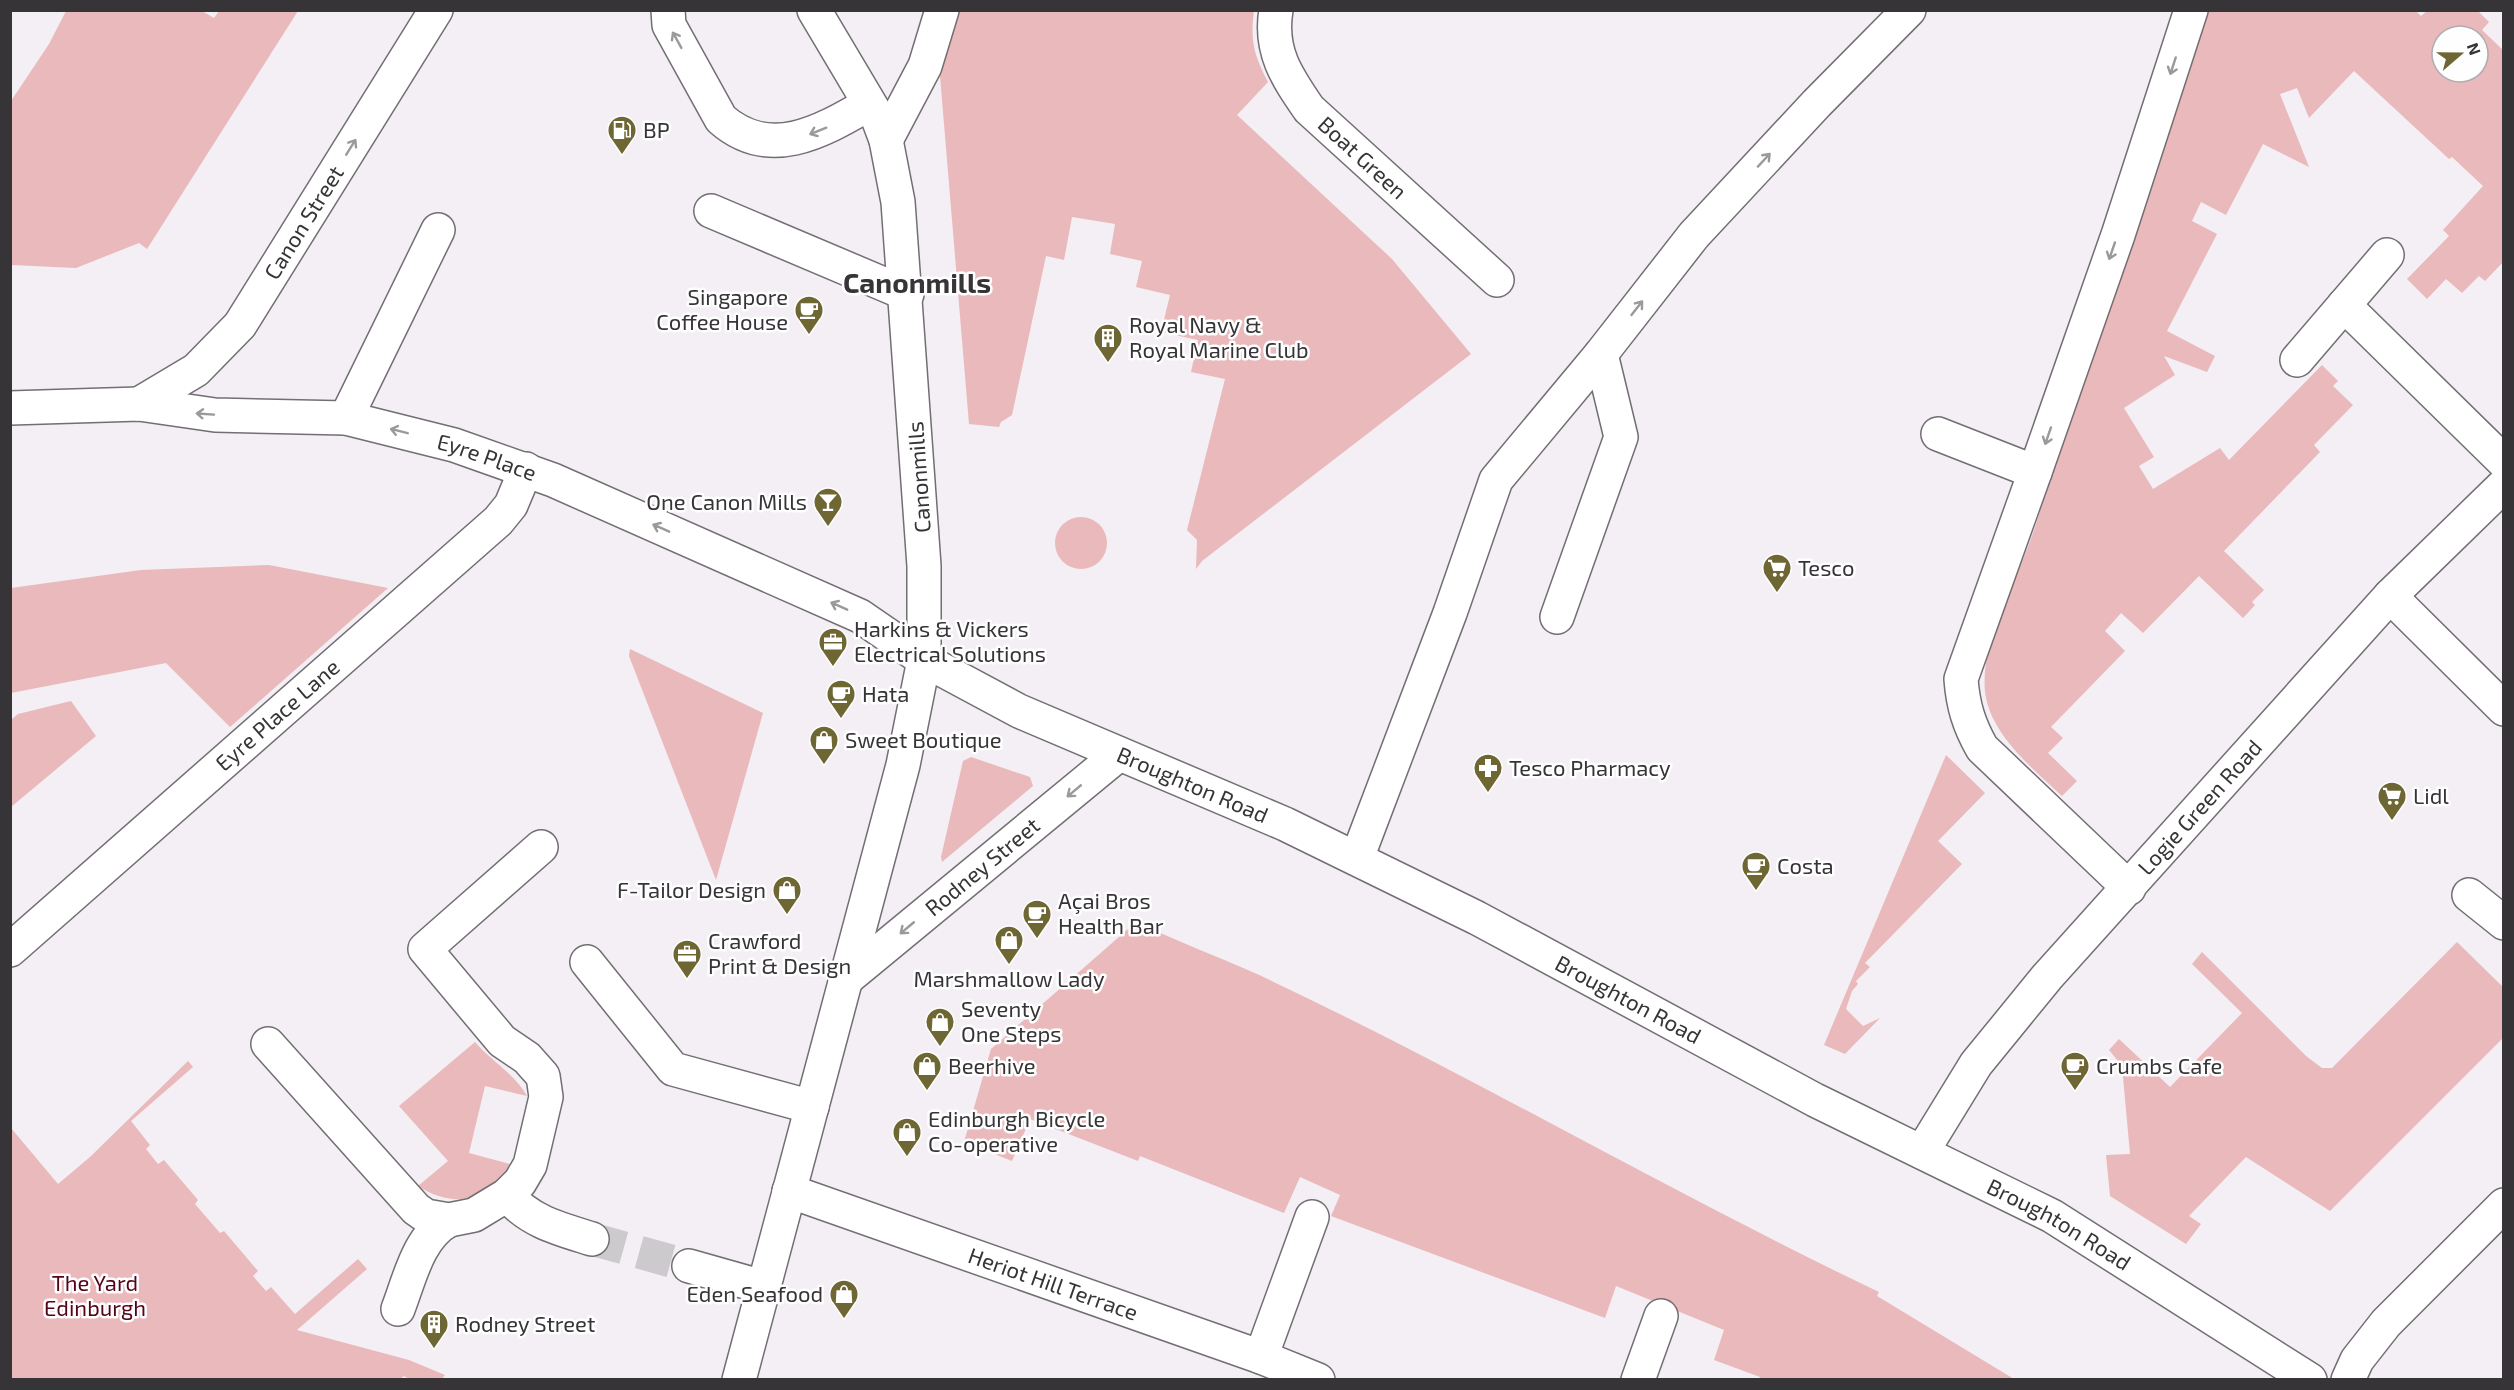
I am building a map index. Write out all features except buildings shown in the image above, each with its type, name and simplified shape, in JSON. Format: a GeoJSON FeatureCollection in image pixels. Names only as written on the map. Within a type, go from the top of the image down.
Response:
{"type":"FeatureCollection","features":[{"type":"Feature","properties":{"kind":"street"},"geometry":{"type":"LineString","coordinates":[[668,10],[669,25],[721,119],[741,134],[763,141],[779,141],[810,134],[870,104]]}},
{"type":"Feature","properties":{"kind":"street","name":"Canonmills"},"geometry":{"type":"LineString","coordinates":[[814,10],[870,104],[886,140],[898,202],[924,566],[924,660]]}},
{"type":"Feature","properties":{"kind":"street"},"geometry":{"type":"LineString","coordinates":[[886,140],[925,66],[942,10]]}},
{"type":"Feature","properties":{"kind":"street","name":"Boat Green"},"geometry":{"type":"LineString","coordinates":[[1276,10],[1273,34],[1286,74],[1309,109],[1386,188],[1497,280]]}},
{"type":"Feature","properties":{"kind":"street"},"geometry":{"type":"LineString","coordinates":[[1357,858],[1450,613],[1496,480],[1602,354],[1694,235],[1817,103],[1909,10]]}},
{"type":"Feature","properties":{"kind":"street"},"geometry":{"type":"LineString","coordinates":[[2129,888],[1982,748],[1970,726],[1963,704],[1961,679],[2118,235],[2191,10]]}},
{"type":"Feature","properties":{"kind":"street","name":"Canon Street"},"geometry":{"type":"LineString","coordinates":[[139,404],[196,370],[242,321],[430,20]]}},
{"type":"Feature","properties":{"kind":"street"},"geometry":{"type":"LineString","coordinates":[[711,211],[906,294]]}},
{"type":"Feature","properties":{"kind":"street"},"geometry":{"type":"LineString","coordinates":[[346,418],[438,230]]}},
{"type":"Feature","properties":{"kind":"street"},"geometry":{"type":"LineString","coordinates":[[2296,360],[2387,255]]}},
{"type":"Feature","properties":{"kind":"street"},"geometry":{"type":"LineString","coordinates":[[2344,305],[2504,462]]}},
{"type":"Feature","properties":{"kind":"street"},"geometry":{"type":"LineString","coordinates":[[1557,617],[1621,437],[1602,354]]}},
{"type":"Feature","properties":{"kind":"street","name":"Eyre Place"},"geometry":{"type":"LineString","coordinates":[[10,408],[139,404],[214,415],[346,418],[454,445],[525,469],[860,616],[924,660]]}},
{"type":"Feature","properties":{"kind":"street"},"geometry":{"type":"LineString","coordinates":[[1938,434],[2035,472]]}},
{"type":"Feature","properties":{"kind":"street","name":"Eyre Place Lane"},"geometry":{"type":"LineString","coordinates":[[10,950],[498,521],[511,505],[525,469]]}},
{"type":"Feature","properties":{"kind":"street","name":"Logie Green Road"},"geometry":{"type":"LineString","coordinates":[[1922,1152],[1976,1064],[2047,978],[2390,596],[2504,485]]}},
{"type":"Feature","properties":{"kind":"street"},"geometry":{"type":"LineString","coordinates":[[2390,596],[2504,709]]}},
{"type":"Feature","properties":{"kind":"street"},"geometry":{"type":"LineString","coordinates":[[739,1380],[903,765],[924,660]]}},
{"type":"Feature","properties":{"kind":"street","name":"Broughton Road"},"geometry":{"type":"LineString","coordinates":[[924,660],[1019,711],[1357,858],[1478,918],[1815,1100],[2052,1216],[2310,1380]]}},
{"type":"Feature","properties":{"kind":"street","name":"Rodney Street"},"geometry":{"type":"LineString","coordinates":[[845,980],[1119,754]]}},
{"type":"Feature","properties":{"kind":"street"},"geometry":{"type":"LineString","coordinates":[[268,1044],[407,1201],[426,1216],[449,1220],[474,1215],[492,1207],[520,1182],[530,1165],[546,1097],[545,1083],[527,1058],[502,1041],[424,949],[541,847]]}},
{"type":"Feature","properties":{"kind":"street"},"geometry":{"type":"LineString","coordinates":[[2469,895],[2504,923]]}},
{"type":"Feature","properties":{"kind":"street"},"geometry":{"type":"LineString","coordinates":[[586,962],[673,1069],[812,1107]]}},
{"type":"Feature","properties":{"kind":"street","name":"Heriot Hill Terrace"},"geometry":{"type":"LineString","coordinates":[[789,1191],[1261,1357],[1318,1380]]}},
{"type":"Feature","properties":{"kind":"street"},"geometry":{"type":"LineString","coordinates":[[507,1195],[516,1206],[539,1221],[592,1239]]}},
{"type":"Feature","properties":{"kind":"street"},"geometry":{"type":"LineString","coordinates":[[2348,1380],[2357,1360],[2386,1323],[2504,1205]]}},
{"type":"Feature","properties":{"kind":"street"},"geometry":{"type":"LineString","coordinates":[[1261,1357],[1312,1216]]}},
{"type":"Feature","properties":{"kind":"street"},"geometry":{"type":"LineString","coordinates":[[398,1309],[423,1245],[433,1231],[449,1220]]}},
{"type":"Feature","properties":{"kind":"street"},"geometry":{"type":"LineString","coordinates":[[689,1266],[763,1287]]}},
{"type":"Feature","properties":{"kind":"street"},"geometry":{"type":"LineString","coordinates":[[1638,1380],[1661,1316]]}},
{"type":"Feature","properties":{"kind":"green space"},"geometry":{"type":"Polygon","coordinates":[[[2415,10],[2421,16],[2427,11],[2478,11],[2489,22],[2487,24],[2430,24],[2430,84],[2490,84],[2490,38],[2503,50],[2503,262],[2485,281],[2479,276],[2462,293],[2446,279],[2427,299],[2407,279],[2449,236],[2443,230],[2483,186],[2452,157],[2449,159],[2354,71],[2309,118],[2297,88],[2280,94],[2309,167],[2263,144],[2226,215],[2201,202],[2192,221],[2217,234],[2167,331],[2215,356],[2207,372],[2164,356],[2175,375],[2124,408],[2154,457],[2139,466],[2153,489],[2220,448],[2229,460],[2322,365],[2338,381],[2333,386],[2353,405],[2314,445],[2320,452],[2224,551],[2264,590],[2252,602],[2255,605],[2243,618],[2199,576],[2143,633],[2121,613],[2105,631],[2125,651],[2051,727],[2063,738],[2048,753],[2077,781],[2062,796],[2038,774],[2004,736],[1995,722],[1985,692],[1988,652],[1994,632],[2033,533],[2203,11],[2415,10]]]}},
{"type":"Feature","properties":{"kind":"green space"},"geometry":{"type":"Polygon","coordinates":[[[66,11],[202,11],[214,18],[219,11],[298,11],[147,249],[139,243],[76,268],[11,265],[11,101],[49,44],[66,11]]]}},
{"type":"Feature","properties":{"kind":"green space"},"geometry":{"type":"Polygon","coordinates":[[[959,11],[1254,11],[1254,48],[1268,82],[1237,115],[1392,259],[1471,354],[1202,561],[1196,569],[1197,540],[1187,530],[1225,379],[1191,372],[1198,340],[1161,332],[1170,295],[1136,287],[1142,261],[1110,254],[1115,224],[1072,217],[1064,260],[1046,256],[1012,415],[1001,422],[999,427],[969,424],[940,76],[959,11]]]}},
{"type":"Feature","properties":{"kind":"green space"},"geometry":{"type":"Polygon","coordinates":[[[1081,517],[1095,521],[1103,529],[1107,543],[1103,557],[1095,565],[1081,569],[1067,565],[1059,557],[1055,543],[1059,529],[1067,521],[1081,517]]]}},
{"type":"Feature","properties":{"kind":"green space"},"geometry":{"type":"Polygon","coordinates":[[[269,565],[388,588],[230,727],[166,663],[11,693],[11,588],[141,570],[269,565]]]}},
{"type":"Feature","properties":{"kind":"green space"},"geometry":{"type":"Polygon","coordinates":[[[630,649],[763,713],[716,880],[629,656],[630,649]]]}},
{"type":"Feature","properties":{"kind":"green space"},"geometry":{"type":"Polygon","coordinates":[[[71,701],[96,736],[11,807],[11,720],[18,714],[71,701]]]}},
{"type":"Feature","properties":{"kind":"green space"},"geometry":{"type":"Polygon","coordinates":[[[1946,755],[1985,793],[1938,841],[1962,864],[1865,963],[1870,967],[1856,981],[1858,984],[1852,991],[1846,1009],[1863,1026],[1880,1018],[1845,1054],[1824,1045],[1946,755]]]}},
{"type":"Feature","properties":{"kind":"green space"},"geometry":{"type":"Polygon","coordinates":[[[971,757],[1030,777],[1033,786],[942,862],[941,857],[963,761],[971,757]]]}},
{"type":"Feature","properties":{"kind":"green space"},"geometry":{"type":"Polygon","coordinates":[[[1136,922],[1257,974],[1336,1012],[1723,1214],[1879,1292],[1877,1296],[2014,1379],[1759,1379],[1760,1377],[1714,1360],[1724,1330],[1616,1286],[1605,1318],[1331,1216],[1340,1195],[1300,1177],[1284,1213],[1140,1156],[1138,1161],[1030,1119],[1012,1161],[964,1142],[991,1049],[1136,922]]]}},
{"type":"Feature","properties":{"kind":"green space"},"geometry":{"type":"Polygon","coordinates":[[[2457,942],[2503,987],[2503,1038],[2330,1211],[2246,1157],[2189,1216],[2201,1224],[2186,1244],[2110,1196],[2106,1155],[2130,1154],[2122,1066],[2109,1050],[2119,1039],[2170,1087],[2242,1013],[2192,964],[2202,952],[2306,1056],[2322,1068],[2332,1068],[2457,942]]]}},
{"type":"Feature","properties":{"kind":"green space"},"geometry":{"type":"Polygon","coordinates":[[[475,1042],[516,1081],[527,1096],[485,1086],[469,1153],[510,1164],[492,1187],[481,1194],[469,1198],[444,1198],[418,1186],[448,1161],[399,1106],[475,1042]]]}},
{"type":"Feature","properties":{"kind":"green space","name":"The Yard Edinburgh"},"geometry":{"type":"Polygon","coordinates":[[[188,1061],[193,1067],[131,1121],[150,1145],[146,1149],[158,1164],[164,1160],[198,1200],[195,1204],[220,1233],[224,1231],[258,1271],[253,1276],[266,1291],[271,1287],[295,1314],[358,1259],[367,1269],[297,1330],[409,1360],[445,1375],[442,1379],[410,1379],[403,1376],[401,1380],[11,1379],[11,1128],[58,1184],[90,1157],[188,1061]]]}},
{"type":"Feature","properties":{"kind":"tunnel"},"geometry":{"type":"LineString","coordinates":[[592,1239],[689,1266]]}},
{"type":"Feature","properties":{"kind":"place","name":"BP"},"geometry":{"type":"Point","coordinates":[622,156]}},
{"type":"Feature","properties":{"kind":"place","name":"Singapore Coffee House"},"geometry":{"type":"Point","coordinates":[809,336]}},
{"type":"Feature","properties":{"kind":"place","name":"Royal Navy & Royal Marine Club"},"geometry":{"type":"Point","coordinates":[1108,364]}},
{"type":"Feature","properties":{"kind":"place","name":"One Canon Mills"},"geometry":{"type":"Point","coordinates":[828,528]}},
{"type":"Feature","properties":{"kind":"place","name":"Tesco"},"geometry":{"type":"Point","coordinates":[1777,594]}},
{"type":"Feature","properties":{"kind":"place","name":"Harkins & Vickers Electrical Solutions"},"geometry":{"type":"Point","coordinates":[833,668]}},
{"type":"Feature","properties":{"kind":"place","name":"Hata"},"geometry":{"type":"Point","coordinates":[841,720]}},
{"type":"Feature","properties":{"kind":"place","name":"Sweet Boutique"},"geometry":{"type":"Point","coordinates":[824,766]}},
{"type":"Feature","properties":{"kind":"place","name":"Tesco Pharmacy"},"geometry":{"type":"Point","coordinates":[1488,794]}},
{"type":"Feature","properties":{"kind":"place","name":"Lidl"},"geometry":{"type":"Point","coordinates":[2392,822]}},
{"type":"Feature","properties":{"kind":"place","name":"Costa"},"geometry":{"type":"Point","coordinates":[1756,892]}},
{"type":"Feature","properties":{"kind":"place","name":"F-Tailor Design"},"geometry":{"type":"Point","coordinates":[787,916]}},
{"type":"Feature","properties":{"kind":"place","name":"Açai Bros Health Bar"},"geometry":{"type":"Point","coordinates":[1037,940]}},
{"type":"Feature","properties":{"kind":"place","name":"Marshmallow Lady"},"geometry":{"type":"Point","coordinates":[1009,966]}},
{"type":"Feature","properties":{"kind":"place","name":"Crawford Print & Design"},"geometry":{"type":"Point","coordinates":[687,980]}},
{"type":"Feature","properties":{"kind":"place","name":"Seventy One Steps"},"geometry":{"type":"Point","coordinates":[940,1048]}},
{"type":"Feature","properties":{"kind":"place","name":"Beerhive"},"geometry":{"type":"Point","coordinates":[927,1092]}},
{"type":"Feature","properties":{"kind":"place","name":"Crumbs Cafe"},"geometry":{"type":"Point","coordinates":[2075,1092]}},
{"type":"Feature","properties":{"kind":"place","name":"Edinburgh Bicycle Co-operative"},"geometry":{"type":"Point","coordinates":[907,1158]}},
{"type":"Feature","properties":{"kind":"place","name":"Eden Seafood"},"geometry":{"type":"Point","coordinates":[844,1320]}},
{"type":"Feature","properties":{"kind":"place","name":"Rodney Street"},"geometry":{"type":"Point","coordinates":[434,1350]}},
{"type":"Feature","properties":{"kind":"district","name":"Canonmills"},"geometry":{"type":"Point","coordinates":[917,283]}}]}
